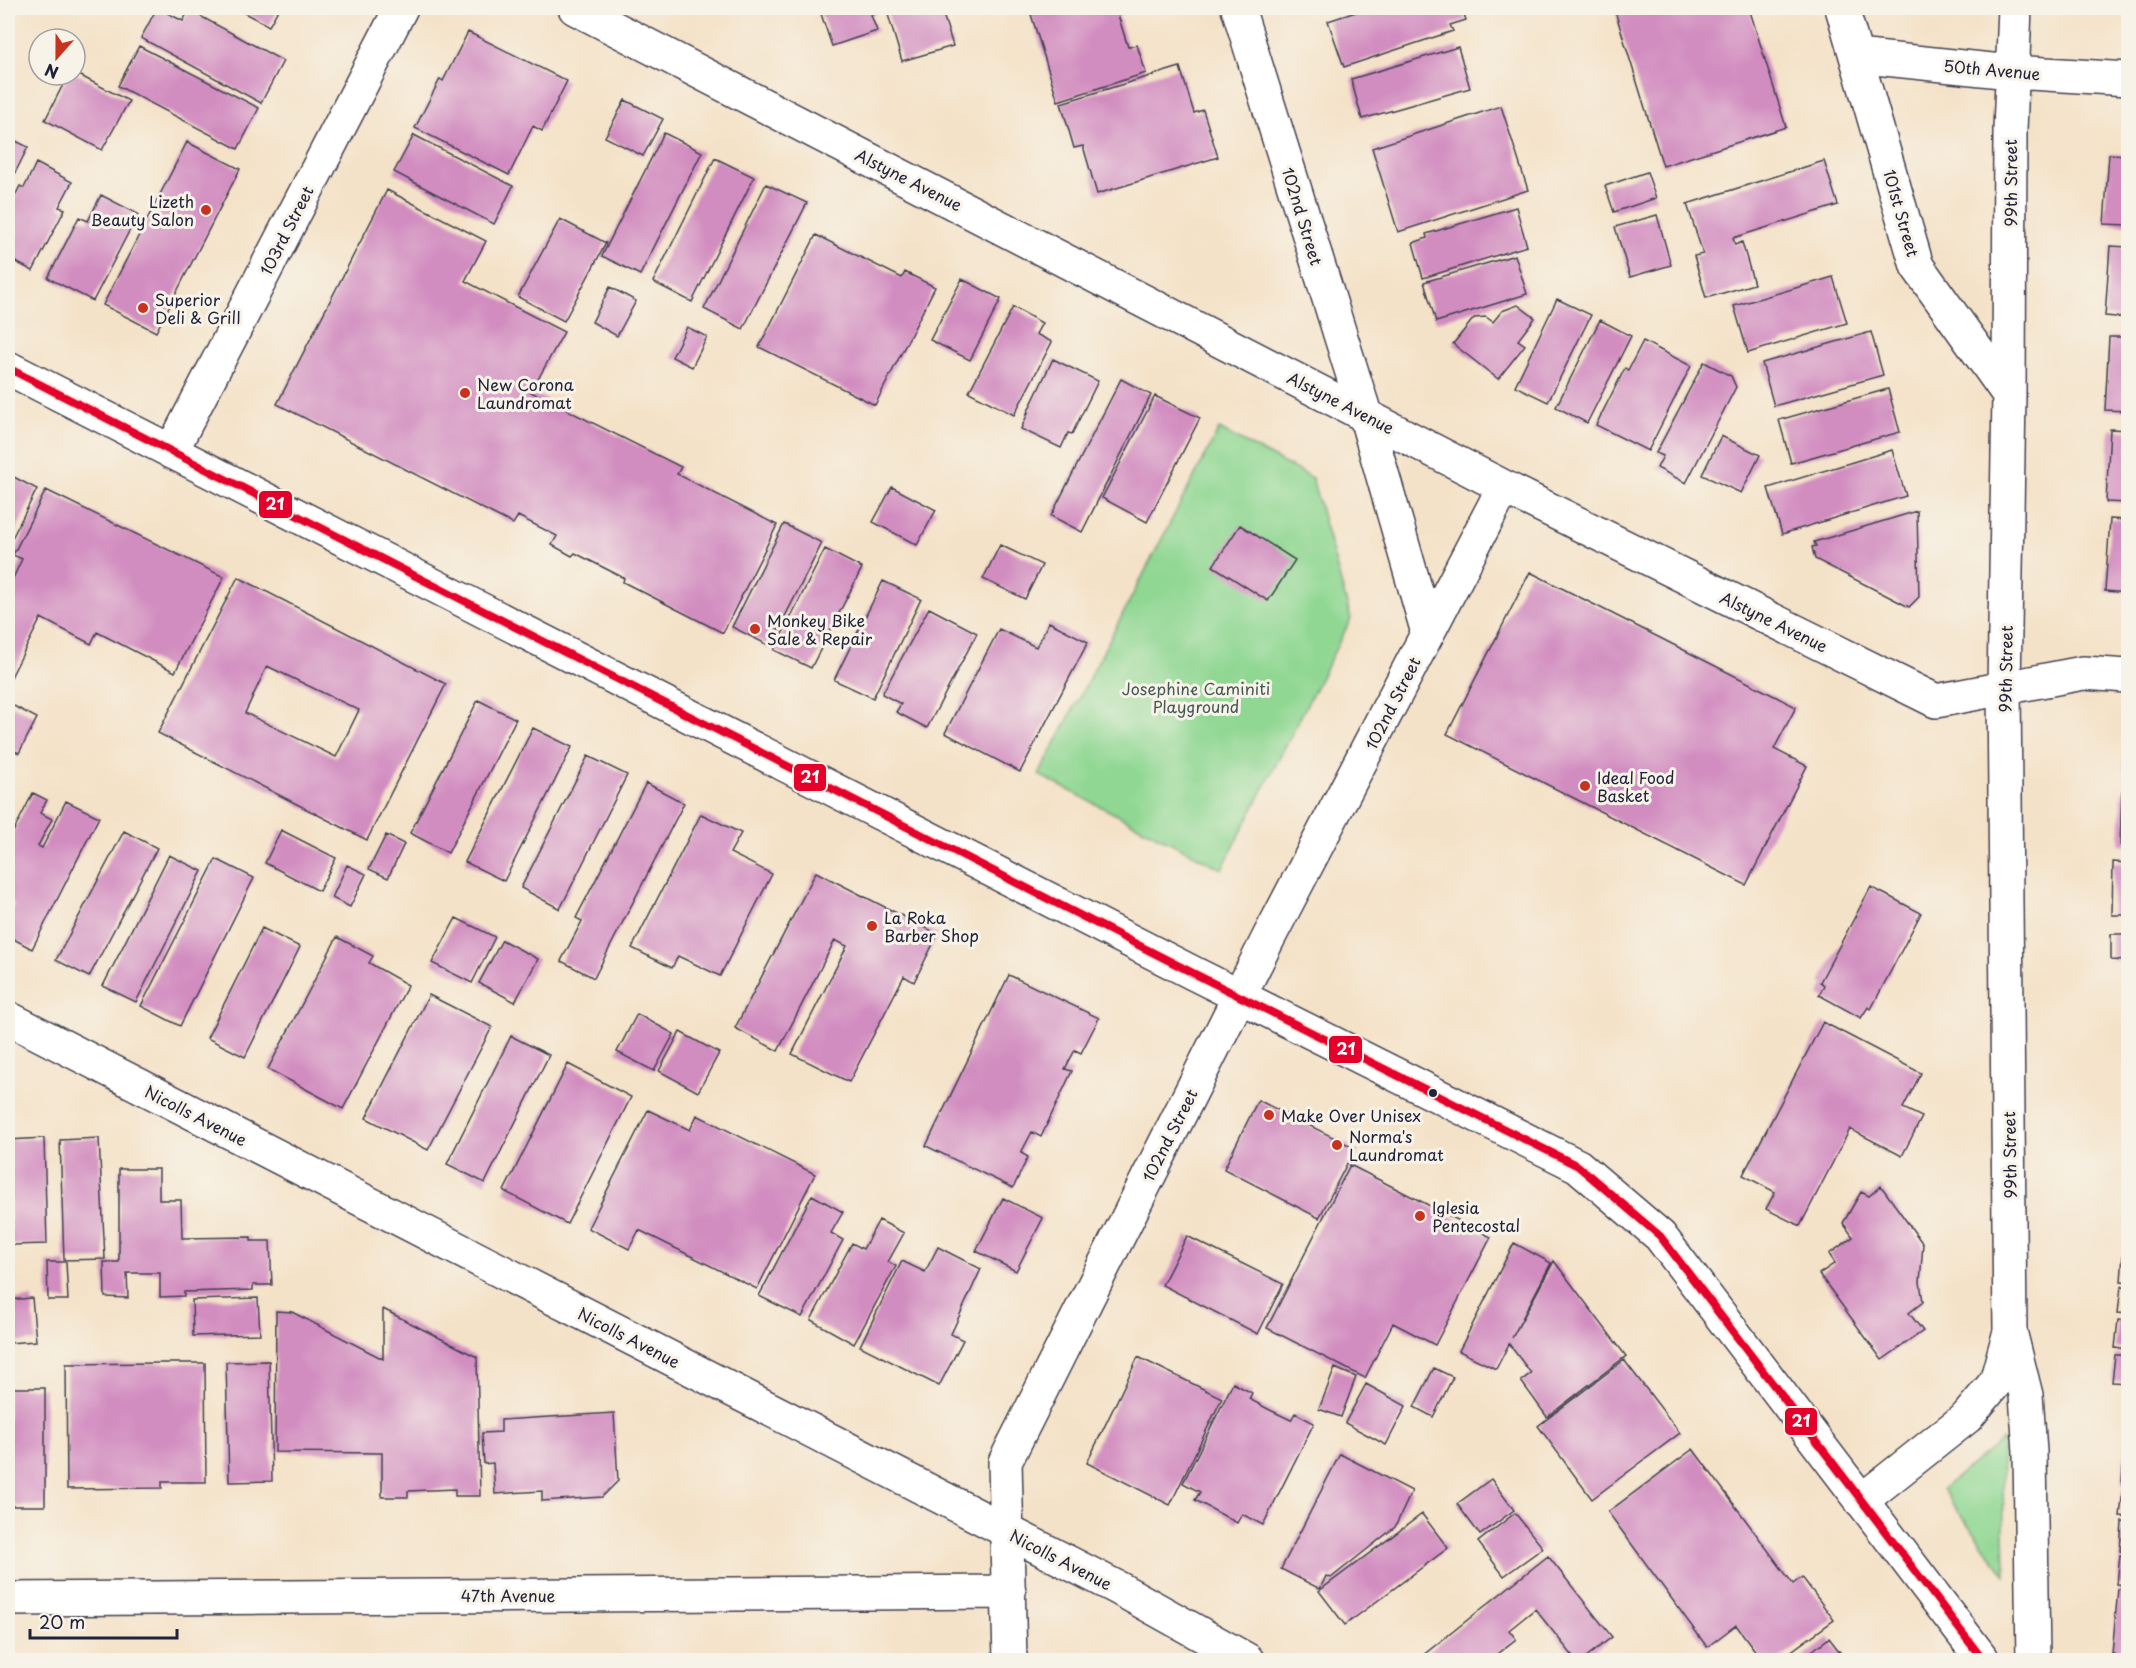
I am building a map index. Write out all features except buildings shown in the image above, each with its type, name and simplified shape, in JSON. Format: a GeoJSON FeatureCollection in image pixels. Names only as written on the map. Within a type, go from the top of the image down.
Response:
{"type":"FeatureCollection","features":[{"type":"Feature","properties":{"kind":"street","name":"103rd Street"},"geometry":{"type":"LineString","coordinates":[[171,452],[401,8]]}},
{"type":"Feature","properties":{"kind":"street","name":"Alstyne Avenue"},"geometry":{"type":"LineString","coordinates":[[575,8],[1504,487],[1936,701],[2082,673],[2128,676]]}},
{"type":"Feature","properties":{"kind":"street","name":"102nd Street"},"geometry":{"type":"LineString","coordinates":[[1238,8],[1365,414],[1428,633]]}},
{"type":"Feature","properties":{"kind":"street","name":"101st Street"},"geometry":{"type":"LineString","coordinates":[[1842,8],[1917,266],[2009,395]]}},
{"type":"Feature","properties":{"kind":"street","name":"99th Street"},"geometry":{"type":"LineString","coordinates":[[2015,8],[2012,72],[2004,688],[2010,1331],[2026,1395],[2033,1660]]}},
{"type":"Feature","properties":{"kind":"street","name":"50th Avenue"},"geometry":{"type":"LineString","coordinates":[[1856,56],[2012,72],[2128,79]]}},
{"type":"Feature","properties":{"kind":"street"},"geometry":{"type":"LineString","coordinates":[[8,368],[1578,1166],[1660,1236],[1983,1660]]}},
{"type":"Feature","properties":{"kind":"street","name":"102nd Street"},"geometry":{"type":"LineString","coordinates":[[1010,1660],[1005,1462],[1240,995],[1504,487]]}},
{"type":"Feature","properties":{"kind":"street","name":"Nicolls Avenue"},"geometry":{"type":"LineString","coordinates":[[8,1018],[1118,1588],[1247,1660]]}},
{"type":"Feature","properties":{"kind":"street","name":"99th Street"},"geometry":{"type":"LineString","coordinates":[[1861,1501],[1967,1418],[1996,1382],[2010,1331]]}},
{"type":"Feature","properties":{"kind":"street","name":"47th Avenue"},"geometry":{"type":"LineString","coordinates":[[8,1599],[1009,1592]]}},
{"type":"Feature","properties":{"kind":"green space","name":"Josephine Caminiti Playground"},"geometry":{"type":"Polygon","coordinates":[[[1219,429],[1312,478],[1351,619],[1222,869],[1039,775],[1219,429]]]}},
{"type":"Feature","properties":{"kind":"green space"},"geometry":{"type":"Polygon","coordinates":[[[2002,1440],[2005,1575],[1942,1489],[2002,1440]]]}},
{"type":"Feature","properties":{"kind":"transit line","name":"21"},"geometry":{"type":"LineString","coordinates":[[8,368],[1193,973],[1578,1166],[1660,1236],[1983,1660]]}},
{"type":"Feature","properties":{"kind":"place","name":"Lizeth Beauty Salon"},"geometry":{"type":"Point","coordinates":[206,210]}},
{"type":"Feature","properties":{"kind":"place","name":"Superior Deli & Grill"},"geometry":{"type":"Point","coordinates":[143,308]}},
{"type":"Feature","properties":{"kind":"place","name":"New Corona Laundromat"},"geometry":{"type":"Point","coordinates":[465,393]}},
{"type":"Feature","properties":{"kind":"place","name":"Monkey Bike Sale & Repair"},"geometry":{"type":"Point","coordinates":[755,629]}},
{"type":"Feature","properties":{"kind":"place","name":"Ideal Food Basket"},"geometry":{"type":"Point","coordinates":[1585,786]}},
{"type":"Feature","properties":{"kind":"place","name":"La Roka Barber Shop"},"geometry":{"type":"Point","coordinates":[872,926]}},
{"type":"Feature","properties":{"kind":"place","name":"Make Over Unisex"},"geometry":{"type":"Point","coordinates":[1269,1115]}},
{"type":"Feature","properties":{"kind":"place","name":"Norma's Laundromat"},"geometry":{"type":"Point","coordinates":[1337,1145]}},
{"type":"Feature","properties":{"kind":"place","name":"Iglesia Pentecostal"},"geometry":{"type":"Point","coordinates":[1420,1216]}}]}
